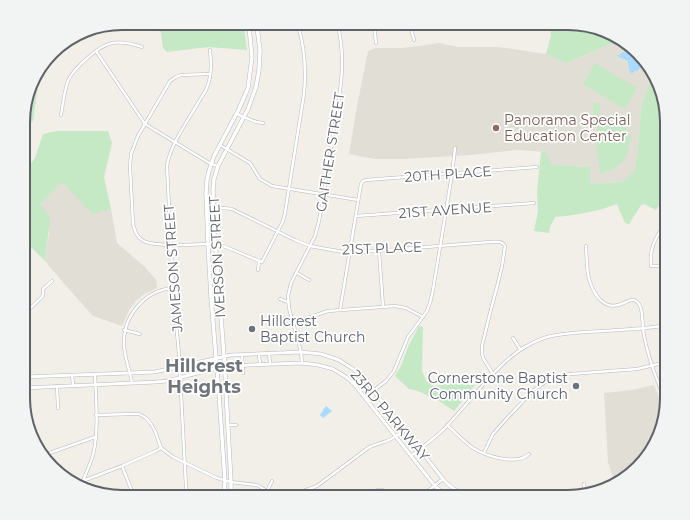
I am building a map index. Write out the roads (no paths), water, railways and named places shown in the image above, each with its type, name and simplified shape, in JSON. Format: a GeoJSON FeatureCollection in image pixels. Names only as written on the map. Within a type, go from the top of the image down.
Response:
{"type":"FeatureCollection","features":[{"type":"Feature","properties":{"kind":"main road","name":"IVERSON STREET"},"geometry":{"type":"LineString","coordinates":[[224,490],[208,244],[207,180],[211,164],[237,114],[249,83],[252,57],[250,30]]}},
{"type":"Feature","properties":{"kind":"main road","name":"IVERSON STREET"},"geometry":{"type":"LineString","coordinates":[[231,490],[214,208],[214,184],[218,166],[226,148],[244,117],[254,95],[258,80],[260,50],[257,30]]}},
{"type":"Feature","properties":{"kind":"street"},"geometry":{"type":"LineString","coordinates":[[258,270],[261,261],[278,232],[285,213],[305,86],[303,50],[299,30]]}},
{"type":"Feature","properties":{"kind":"street","name":"GAITHER STREET"},"geometry":{"type":"LineString","coordinates":[[302,363],[302,352],[288,302],[288,296],[289,288],[317,229],[324,195],[342,81],[343,60],[339,30]]}},
{"type":"Feature","properties":{"kind":"street"},"geometry":{"type":"LineString","coordinates":[[375,30],[376,43]]}},
{"type":"Feature","properties":{"kind":"street"},"geometry":{"type":"LineString","coordinates":[[411,30],[414,40]]}},
{"type":"Feature","properties":{"kind":"street"},"geometry":{"type":"LineString","coordinates":[[61,115],[70,77],[76,69],[96,51],[107,44],[118,43],[134,44],[142,47]]}},
{"type":"Feature","properties":{"kind":"street","name":"JAMESON STREET"},"geometry":{"type":"LineString","coordinates":[[186,490],[167,166],[170,153],[175,142],[207,88],[210,74],[210,50]]}},
{"type":"Feature","properties":{"kind":"street"},"geometry":{"type":"LineString","coordinates":[[96,51],[145,124],[211,164],[218,166]]}},
{"type":"Feature","properties":{"kind":"street"},"geometry":{"type":"LineString","coordinates":[[210,74],[184,74],[174,78],[170,82],[138,136],[131,154],[130,167],[133,217],[136,235],[143,241],[152,244],[222,244],[261,261]]}},
{"type":"Feature","properties":{"kind":"street"},"geometry":{"type":"LineString","coordinates":[[237,114],[256,122],[263,123]]}},
{"type":"Feature","properties":{"kind":"street"},"geometry":{"type":"LineString","coordinates":[[220,145],[250,163],[258,176],[274,187],[358,200],[340,310]]}},
{"type":"Feature","properties":{"kind":"street"},"geometry":{"type":"LineString","coordinates":[[365,397],[391,376],[408,337],[430,303],[455,148]]}},
{"type":"Feature","properties":{"kind":"street","name":"20TH PLACE"},"geometry":{"type":"LineString","coordinates":[[358,200],[361,184],[366,180],[537,167]]}},
{"type":"Feature","properties":{"kind":"street","name":"21ST AVENUE"},"geometry":{"type":"LineString","coordinates":[[356,216],[534,203]]}},
{"type":"Feature","properties":{"kind":"street","name":"21ST PLACE"},"geometry":{"type":"LineString","coordinates":[[207,209],[232,209],[310,246],[349,253],[440,245],[502,242],[505,245],[498,283],[482,346],[483,358],[493,374]]}},
{"type":"Feature","properties":{"kind":"street"},"geometry":{"type":"LineString","coordinates":[[660,231],[654,241],[650,258],[651,266],[660,266]]}},
{"type":"Feature","properties":{"kind":"street"},"geometry":{"type":"LineString","coordinates":[[586,246],[588,275],[598,299],[604,303],[617,306],[629,300],[636,300],[639,303],[643,329],[652,366],[660,385]]}},
{"type":"Feature","properties":{"kind":"street"},"geometry":{"type":"LineString","coordinates":[[380,251],[383,306]]}},
{"type":"Feature","properties":{"kind":"street"},"geometry":{"type":"LineString","coordinates":[[297,273],[309,280]]}},
{"type":"Feature","properties":{"kind":"street"},"geometry":{"type":"LineString","coordinates":[[30,308],[42,297],[43,289],[52,281]]}},
{"type":"Feature","properties":{"kind":"street"},"geometry":{"type":"LineString","coordinates":[[132,383],[131,373],[124,350],[124,330],[129,318],[144,300],[158,292],[173,288]]}},
{"type":"Feature","properties":{"kind":"street"},"geometry":{"type":"LineString","coordinates":[[280,299],[288,302]]}},
{"type":"Feature","properties":{"kind":"street"},"geometry":{"type":"LineString","coordinates":[[293,322],[322,313],[383,306],[406,308],[422,317]]}},
{"type":"Feature","properties":{"kind":"street"},"geometry":{"type":"LineString","coordinates":[[411,456],[433,439],[506,360],[520,349],[555,335],[643,329],[660,326]]}},
{"type":"Feature","properties":{"kind":"street"},"geometry":{"type":"LineString","coordinates":[[124,330],[140,334]]}},
{"type":"Feature","properties":{"kind":"street"},"geometry":{"type":"LineString","coordinates":[[513,338],[520,349]]}},
{"type":"Feature","properties":{"kind":"street","name":"23RD PARKWAY"},"geometry":{"type":"LineString","coordinates":[[30,377],[159,371],[224,356],[302,352],[321,354],[339,360],[356,372],[373,390],[443,479],[455,490]]}},
{"type":"Feature","properties":{"kind":"street"},"geometry":{"type":"LineString","coordinates":[[269,353],[270,364]]}},
{"type":"Feature","properties":{"kind":"street"},"geometry":{"type":"LineString","coordinates":[[259,354],[260,364]]}},
{"type":"Feature","properties":{"kind":"street"},"geometry":{"type":"LineString","coordinates":[[242,355],[243,373]]}},
{"type":"Feature","properties":{"kind":"street","name":"23RD PARKWAY"},"geometry":{"type":"LineString","coordinates":[[30,388],[156,382],[179,378],[202,371],[243,365],[302,363],[326,366],[350,380],[440,490]]}},
{"type":"Feature","properties":{"kind":"street"},"geometry":{"type":"LineString","coordinates":[[484,453],[493,434],[534,390],[548,380],[558,376],[570,374],[637,369],[660,364]]}},
{"type":"Feature","properties":{"kind":"street"},"geometry":{"type":"LineString","coordinates":[[83,481],[93,455],[96,415],[95,374]]}},
{"type":"Feature","properties":{"kind":"street"},"geometry":{"type":"LineString","coordinates":[[72,375],[73,385]]}},
{"type":"Feature","properties":{"kind":"street"},"geometry":{"type":"LineString","coordinates":[[57,386],[58,408]]}},
{"type":"Feature","properties":{"kind":"street"},"geometry":{"type":"LineString","coordinates":[[96,415],[142,415],[152,426],[161,448],[169,455],[184,464],[224,481],[257,486],[265,490]]}},
{"type":"Feature","properties":{"kind":"street"},"geometry":{"type":"LineString","coordinates":[[228,425],[236,425]]}},
{"type":"Feature","properties":{"kind":"street"},"geometry":{"type":"LineString","coordinates":[[447,425],[473,448],[493,457],[515,460],[526,457],[529,454]]}},
{"type":"Feature","properties":{"kind":"street"},"geometry":{"type":"LineString","coordinates":[[306,490],[317,486],[371,446],[386,441],[404,430]]}},
{"type":"Feature","properties":{"kind":"street"},"geometry":{"type":"LineString","coordinates":[[49,453],[95,437]]}},
{"type":"Feature","properties":{"kind":"street"},"geometry":{"type":"LineString","coordinates":[[83,481],[122,466],[161,448]]}},
{"type":"Feature","properties":{"kind":"street"},"geometry":{"type":"LineString","coordinates":[[122,466],[132,490]]}},
{"type":"Feature","properties":{"kind":"street"},"geometry":{"type":"LineString","coordinates":[[430,490],[443,479]]}},
{"type":"Feature","properties":{"kind":"street"},"geometry":{"type":"LineString","coordinates":[[268,490],[272,481]]}},
{"type":"Feature","properties":{"kind":"street"},"geometry":{"type":"LineString","coordinates":[[584,484],[584,488]]}},
{"type":"Feature","properties":{"kind":"water"},"geometry":{"type":"Polygon","coordinates":[[[625,50],[641,66],[631,74],[628,61],[617,56],[625,50]]]}},
{"type":"Feature","properties":{"kind":"water"},"geometry":{"type":"Polygon","coordinates":[[[326,406],[332,411],[323,418],[320,415],[326,406]]]}},
{"type":"Feature","properties":{"kind":"place","name":"Panorama Special Education Center"},"geometry":{"type":"Point","coordinates":[496,128]}},
{"type":"Feature","properties":{"kind":"place","name":"Hillcrest Baptist Church"},"geometry":{"type":"Point","coordinates":[252,329]}},
{"type":"Feature","properties":{"kind":"place","name":"Cornerstone Baptist Community Church"},"geometry":{"type":"Point","coordinates":[576,386]}},
{"type":"Feature","properties":{"kind":"district","name":"Hillcrest Heights"},"geometry":{"type":"Point","coordinates":[204,376]}}]}
